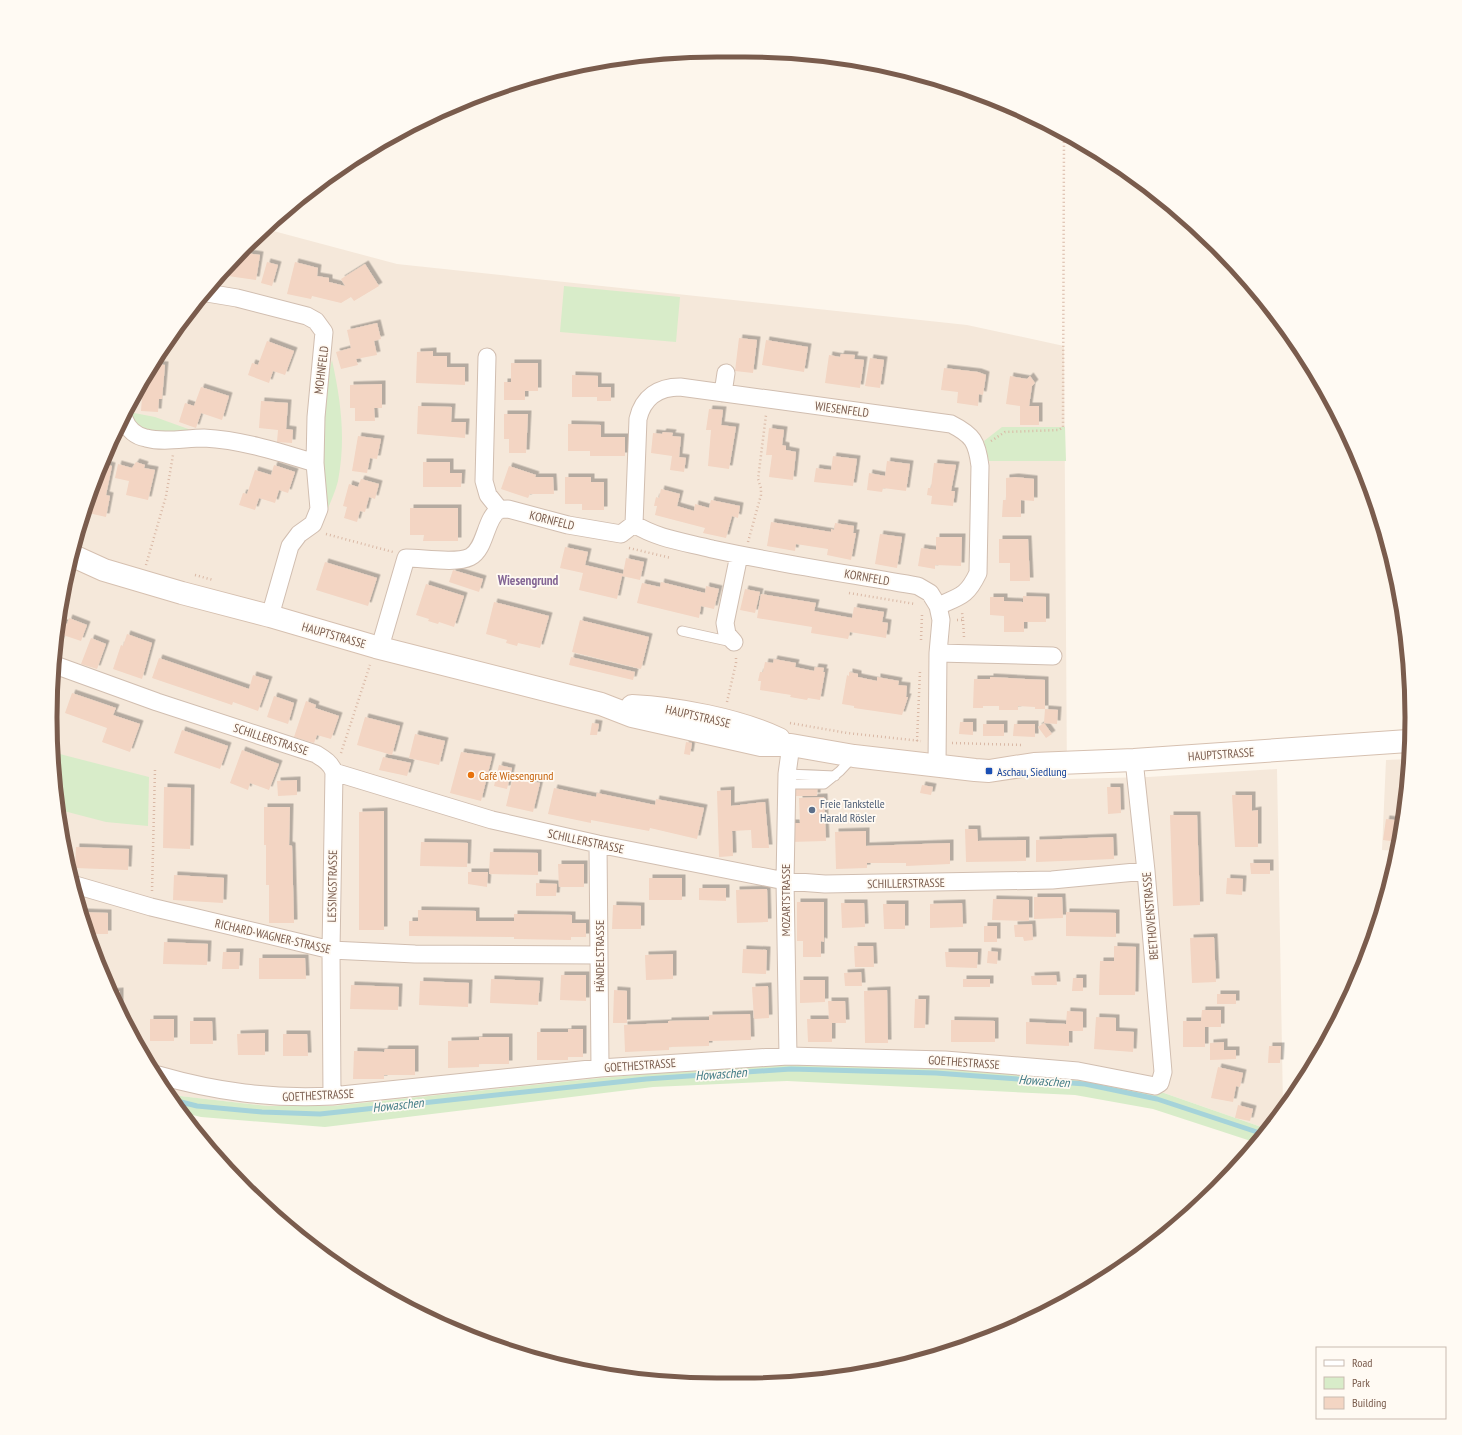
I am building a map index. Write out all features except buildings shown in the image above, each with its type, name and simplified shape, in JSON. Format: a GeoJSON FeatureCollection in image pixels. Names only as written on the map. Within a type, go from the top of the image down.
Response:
{"type":"FeatureCollection","features":[{"type":"Feature","properties":{"kind":"main road","name":"HAUPTSTRASSE"},"geometry":{"type":"LineString","coordinates":[[77,558],[104,570],[129,578],[378,647],[601,704],[632,716],[761,746],[791,745],[854,756],[937,765],[950,760],[975,757],[1031,755],[1134,760],[1404,742]]}},
{"type":"Feature","properties":{"kind":"street","name":"MOHNFELD"},"geometry":{"type":"LineString","coordinates":[[211,294],[237,298],[307,316],[321,326],[324,332],[325,340],[316,417],[315,463],[319,509],[313,524],[299,534],[290,546],[270,616]]}},
{"type":"Feature","properties":{"kind":"street"},"geometry":{"type":"LineString","coordinates":[[378,647],[406,558],[461,560],[470,557],[477,552],[494,516],[500,510],[488,495],[484,481],[487,357]]}},
{"type":"Feature","properties":{"kind":"street"},"geometry":{"type":"LineString","coordinates":[[723,393],[726,372]]}},
{"type":"Feature","properties":{"kind":"street","name":"WIESENFELD"},"geometry":{"type":"LineString","coordinates":[[634,524],[636,430],[640,409],[652,395],[660,389],[670,387],[723,393],[951,424],[964,431],[973,439],[978,449]]}},
{"type":"Feature","properties":{"kind":"street"},"geometry":{"type":"LineString","coordinates":[[126,423],[132,432],[145,438],[205,438],[257,446],[315,463]]}},
{"type":"Feature","properties":{"kind":"street"},"geometry":{"type":"LineString","coordinates":[[937,765],[938,653],[940,613],[965,595],[972,586],[978,573],[980,466],[978,449]]}},
{"type":"Feature","properties":{"kind":"street","name":"KORNFELD"},"geometry":{"type":"LineString","coordinates":[[500,510],[508,509],[568,525],[622,534],[634,524],[647,532],[663,538],[742,555],[918,586],[930,593],[940,613]]}},
{"type":"Feature","properties":{"kind":"street"},"geometry":{"type":"LineString","coordinates":[[734,642],[727,634],[725,623],[742,555]]}},
{"type":"Feature","properties":{"kind":"street"},"geometry":{"type":"LineString","coordinates":[[938,653],[1053,656]]}},
{"type":"Feature","properties":{"kind":"street","name":"SCHILLERSTRASSE"},"geometry":{"type":"LineString","coordinates":[[59,666],[157,702],[316,754],[333,769],[492,820],[598,844],[785,881],[825,884],[1045,880],[1146,871]]}},
{"type":"Feature","properties":{"kind":"street","name":"MOZARTSTRASSE"},"geometry":{"type":"LineString","coordinates":[[788,1056],[785,881],[787,774],[791,745]]}},
{"type":"Feature","properties":{"kind":"street","name":"BEETHOVENSTRASSE"},"geometry":{"type":"LineString","coordinates":[[1134,760],[1146,871],[1163,1072]]}},
{"type":"Feature","properties":{"kind":"street","name":"LESSINGSTRASSE"},"geometry":{"type":"LineString","coordinates":[[332,1096],[331,950],[333,769]]}},
{"type":"Feature","properties":{"kind":"street","name":"HÄNDELSTRASSE"},"geometry":{"type":"LineString","coordinates":[[598,844],[600,1068]]}},
{"type":"Feature","properties":{"kind":"street","name":"RICHARD-WAGNER-STRASSE"},"geometry":{"type":"LineString","coordinates":[[80,886],[151,907],[331,950],[415,954],[599,955]]}},
{"type":"Feature","properties":{"kind":"street","name":"GOETHESTRASSE"},"geometry":{"type":"LineString","coordinates":[[163,1076],[211,1088],[282,1098],[332,1096],[600,1068],[788,1056],[945,1060],[1078,1071],[1155,1086],[1160,1083],[1163,1072]]}},
{"type":"Feature","properties":{"kind":"lane"},"geometry":{"type":"LineString","coordinates":[[682,631],[734,642]]}},
{"type":"Feature","properties":{"kind":"lane"},"geometry":{"type":"LineString","coordinates":[[787,774],[794,784],[824,784],[835,776],[854,756]]}},
{"type":"Feature","properties":{"kind":"path"},"geometry":{"type":"LineString","coordinates":[[978,449],[984,448],[988,443],[1005,432],[1059,430],[1062,427],[1064,139]]}},
{"type":"Feature","properties":{"kind":"path"},"geometry":{"type":"LineString","coordinates":[[742,555],[761,495],[761,488],[758,479],[768,399]]}},
{"type":"Feature","properties":{"kind":"path"},"geometry":{"type":"LineString","coordinates":[[146,565],[166,496],[175,439]]}},
{"type":"Feature","properties":{"kind":"path"},"geometry":{"type":"LineString","coordinates":[[308,528],[406,558]]}},
{"type":"Feature","properties":{"kind":"path"},"geometry":{"type":"LineString","coordinates":[[139,563],[153,566]]}},
{"type":"Feature","properties":{"kind":"path"},"geometry":{"type":"LineString","coordinates":[[188,574],[216,581]]}},
{"type":"Feature","properties":{"kind":"path"},"geometry":{"type":"LineString","coordinates":[[922,618],[940,613],[963,620],[962,607]]}},
{"type":"Feature","properties":{"kind":"path"},"geometry":{"type":"LineString","coordinates":[[722,705],[726,706],[736,662],[734,642]]}},
{"type":"Feature","properties":{"kind":"path"},"geometry":{"type":"LineString","coordinates":[[333,769],[339,761],[378,647]]}},
{"type":"Feature","properties":{"kind":"path"},"geometry":{"type":"LineString","coordinates":[[784,721],[847,733],[938,742],[1031,755]]}},
{"type":"Feature","properties":{"kind":"path"},"geometry":{"type":"LineString","coordinates":[[151,907],[155,769]]}},
{"type":"Feature","properties":{"kind":"shaded area","name":"Wiesengrund"},"geometry":{"type":"Polygon","coordinates":[[[272,230],[397,264],[967,325],[1064,346],[1067,779],[1148,777],[1277,769],[1283,1100],[1263,1127],[1164,1093],[1084,1077],[789,1062],[600,1078],[332,1106],[268,1106],[175,1095],[145,1048],[125,1010],[107,970],[92,930],[70,846],[63,804],[58,761],[58,674],[70,589],[80,547],[92,505],[107,465],[125,425],[145,387],[193,315],[250,250],[272,230]]]}},
{"type":"Feature","properties":{"kind":"shaded area"},"geometry":{"type":"Polygon","coordinates":[[[1404,759],[1399,804],[1391,851],[1382,850],[1386,760],[1404,759]]]}},
{"type":"Feature","properties":{"kind":"green space"},"geometry":{"type":"Polygon","coordinates":[[[1241,282],[1269,315],[1302,364],[1241,282]]]}},
{"type":"Feature","properties":{"kind":"green space"},"geometry":{"type":"Polygon","coordinates":[[[564,286],[680,297],[676,342],[560,332],[564,286]]]}},
{"type":"Feature","properties":{"kind":"green space"},"geometry":{"type":"Polygon","coordinates":[[[332,360],[340,405],[342,450],[338,481],[325,516],[321,469],[326,385],[332,360]]]}},
{"type":"Feature","properties":{"kind":"green space"},"geometry":{"type":"Polygon","coordinates":[[[132,412],[155,417],[191,430],[156,432],[140,426],[134,421],[130,415],[132,412]]]}},
{"type":"Feature","properties":{"kind":"green space"},"geometry":{"type":"Polygon","coordinates":[[[1002,427],[1065,427],[1066,461],[989,461],[984,441],[1002,427]]]}},
{"type":"Feature","properties":{"kind":"green space"},"geometry":{"type":"Polygon","coordinates":[[[58,754],[149,777],[148,826],[106,822],[64,811],[58,754]]]}},
{"type":"Feature","properties":{"kind":"green space"},"geometry":{"type":"Polygon","coordinates":[[[789,1062],[942,1067],[1084,1077],[1164,1093],[1263,1127],[1251,1141],[1153,1109],[1075,1095],[787,1081],[653,1087],[325,1127],[201,1117],[189,1114],[175,1094],[268,1106],[332,1106],[600,1078],[789,1062]]]}},
{"type":"Feature","properties":{"kind":"waterway","name":"Howaschen"},"geometry":{"type":"LineString","coordinates":[[180,1102],[197,1106],[262,1112],[320,1114],[646,1079],[791,1069],[936,1073],[1085,1084],[1157,1099],[1258,1132]]}},
{"type":"Feature","properties":{"kind":"place","name":"Aschau, Siedlung"},"geometry":{"type":"Point","coordinates":[989,771]}},
{"type":"Feature","properties":{"kind":"place","name":"Café Wiesengrund"},"geometry":{"type":"Point","coordinates":[471,775]}},
{"type":"Feature","properties":{"kind":"place","name":"Freie Tankstelle Harald Rösler"},"geometry":{"type":"Point","coordinates":[812,810]}},
{"type":"Feature","properties":{"kind":"district","name":"Wiesengrund"},"geometry":{"type":"Point","coordinates":[528,580]}}]}
